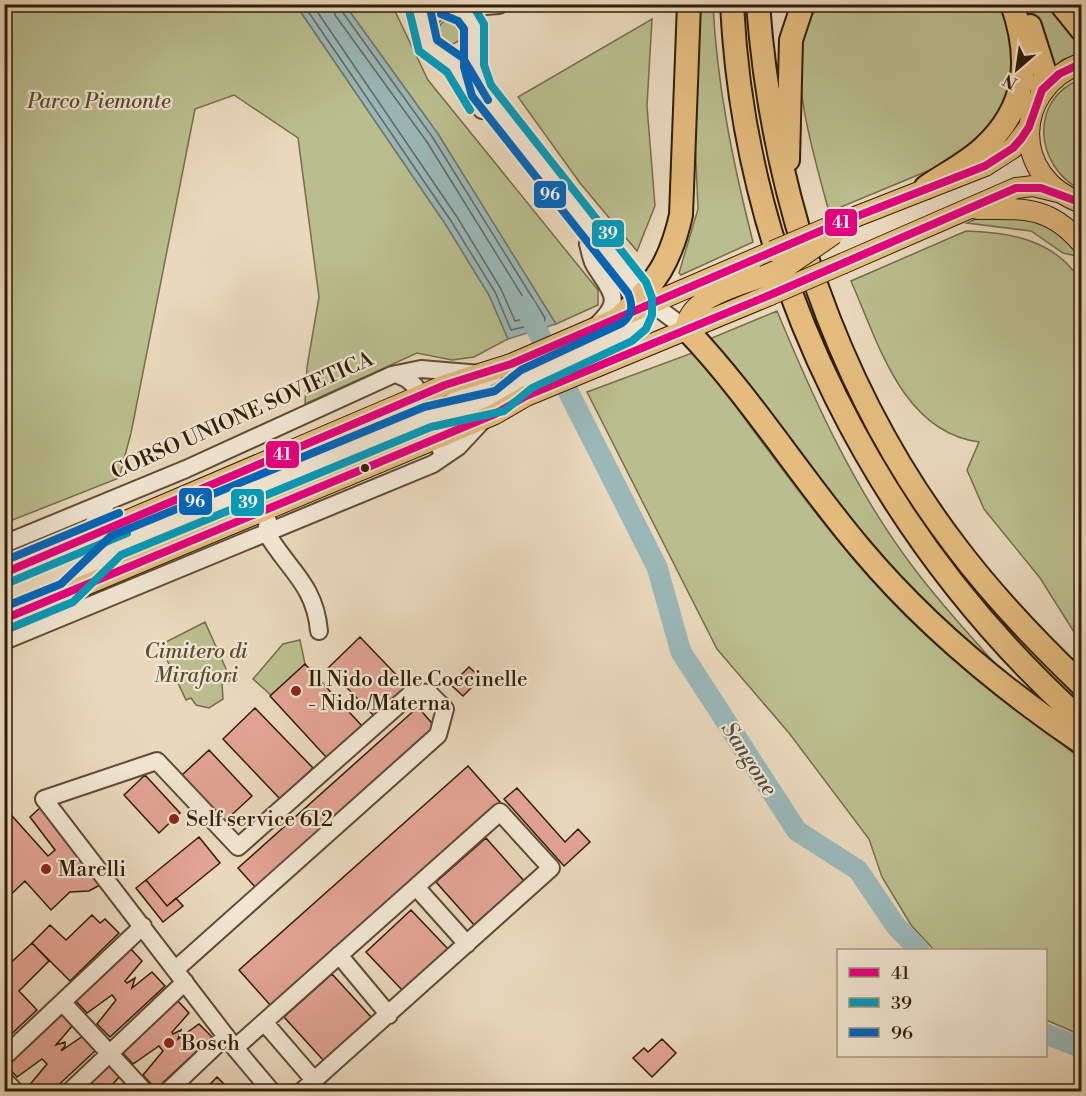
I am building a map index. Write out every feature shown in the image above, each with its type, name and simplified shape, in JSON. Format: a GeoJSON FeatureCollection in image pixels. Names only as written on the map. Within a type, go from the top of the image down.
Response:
{"type":"FeatureCollection","features":[{"type":"Feature","properties":{"kind":"highway"},"geometry":{"type":"LineString","coordinates":[[622,315],[661,273],[677,234],[681,215],[689,4]]}},
{"type":"Feature","properties":{"kind":"highway"},"geometry":{"type":"LineString","coordinates":[[732,4],[740,84],[759,190],[787,281],[828,383],[879,477],[952,585],[1024,667],[1082,721]]}},
{"type":"Feature","properties":{"kind":"highway"},"geometry":{"type":"LineString","coordinates":[[759,4],[767,92],[786,185],[826,312],[851,369],[893,449],[952,542],[1011,614],[1082,685]]}},
{"type":"Feature","properties":{"kind":"highway"},"geometry":{"type":"LineString","coordinates":[[786,185],[791,40],[803,4]]}},
{"type":"Feature","properties":{"kind":"highway"},"geometry":{"type":"LineString","coordinates":[[1015,4],[1024,13],[1040,52],[1045,73],[1042,90]]}},
{"type":"Feature","properties":{"kind":"highway"},"geometry":{"type":"LineString","coordinates":[[926,187],[981,150],[999,131],[1013,108],[1022,82],[1025,57],[1015,4]]}},
{"type":"Feature","properties":{"kind":"highway"},"geometry":{"type":"LineString","coordinates":[[1061,4],[1082,30]]}},
{"type":"Feature","properties":{"kind":"highway"},"geometry":{"type":"LineString","coordinates":[[686,328],[753,405],[861,549],[900,591],[948,639],[992,676],[1082,743]]}},
{"type":"Feature","properties":{"kind":"main road"},"geometry":{"type":"LineString","coordinates":[[686,328],[687,320],[699,304],[761,266],[856,216],[985,166],[1013,148],[1029,128],[1042,90],[1059,74],[1082,63]]}},
{"type":"Feature","properties":{"kind":"main road"},"geometry":{"type":"LineString","coordinates":[[1029,128],[1034,161],[1047,182],[1069,197],[1082,219]]}},
{"type":"Feature","properties":{"kind":"main road"},"geometry":{"type":"LineString","coordinates":[[565,360],[686,328],[770,295],[1024,186],[1069,197]]}},
{"type":"Feature","properties":{"kind":"main road"},"geometry":{"type":"LineString","coordinates":[[966,209],[1008,208],[1040,212],[1061,224],[1082,244]]}},
{"type":"Feature","properties":{"kind":"main road"},"geometry":{"type":"LineString","coordinates":[[641,292],[677,291],[761,266]]}},
{"type":"Feature","properties":{"kind":"main road","name":"CORSO UNIONE SOVIETICA"},"geometry":{"type":"LineString","coordinates":[[4,619],[485,418],[524,378],[565,360],[592,329],[622,315]]}},
{"type":"Feature","properties":{"kind":"main road","name":"CORSO UNIONE SOVIETICA"},"geometry":{"type":"LineString","coordinates":[[4,573],[445,385],[482,374],[524,378],[565,360]]}},
{"type":"Feature","properties":{"kind":"street"},"geometry":{"type":"LineString","coordinates":[[418,4],[428,46],[459,70],[475,101],[588,244],[619,280],[641,292],[686,328]]}},
{"type":"Feature","properties":{"kind":"street"},"geometry":{"type":"LineString","coordinates":[[425,30],[432,14],[450,7],[500,5]]}},
{"type":"Feature","properties":{"kind":"street"},"geometry":{"type":"LineString","coordinates":[[441,56],[457,57],[464,54],[500,5]]}},
{"type":"Feature","properties":{"kind":"street"},"geometry":{"type":"LineString","coordinates":[[450,7],[471,18],[475,38],[474,66],[481,90],[641,292],[640,320],[632,329],[565,360]]}},
{"type":"Feature","properties":{"kind":"street"},"geometry":{"type":"LineString","coordinates":[[588,244],[594,265],[610,286],[614,297],[608,313],[592,329]]}},
{"type":"Feature","properties":{"kind":"street","name":"CORSO UNIONE SOVIETICA"},"geometry":{"type":"LineString","coordinates":[[4,544],[108,501],[396,374],[421,369],[482,374]]}},
{"type":"Feature","properties":{"kind":"street","name":"CORSO UNIONE SOVIETICA"},"geometry":{"type":"LineString","coordinates":[[396,374],[411,382],[420,397],[441,448],[437,462]]}},
{"type":"Feature","properties":{"kind":"street"},"geometry":{"type":"LineString","coordinates":[[428,417],[500,401],[524,378]]}},
{"type":"Feature","properties":{"kind":"street"},"geometry":{"type":"LineString","coordinates":[[61,550],[115,546],[524,378]]}},
{"type":"Feature","properties":{"kind":"street","name":"CORSO UNIONE SOVIETICA"},"geometry":{"type":"LineString","coordinates":[[4,641],[437,462],[458,447],[485,418]]}},
{"type":"Feature","properties":{"kind":"street","name":"CORSO UNIONE SOVIETICA"},"geometry":{"type":"LineString","coordinates":[[84,540],[108,501]]}},
{"type":"Feature","properties":{"kind":"street"},"geometry":{"type":"LineString","coordinates":[[272,506],[266,532],[306,585],[318,619],[319,631]]}},
{"type":"Feature","properties":{"kind":"street"},"geometry":{"type":"LineString","coordinates":[[178,568],[186,542]]}},
{"type":"Feature","properties":{"kind":"street"},"geometry":{"type":"LineString","coordinates":[[67,592],[115,546]]}},
{"type":"Feature","properties":{"kind":"street"},"geometry":{"type":"LineString","coordinates":[[69,1092],[110,1053],[181,976],[438,735],[445,709],[429,693],[413,692],[238,847],[157,761],[44,799],[181,976],[236,1041],[272,1092]]}},
{"type":"Feature","properties":{"kind":"street"},"geometry":{"type":"LineString","coordinates":[[167,1092],[264,1022],[500,812],[551,868],[301,1092]]}},
{"type":"Feature","properties":{"kind":"street"},"geometry":{"type":"LineString","coordinates":[[416,887],[467,944]]}},
{"type":"Feature","properties":{"kind":"street"},"geometry":{"type":"LineString","coordinates":[[4,1057],[143,926]]}},
{"type":"Feature","properties":{"kind":"street"},"geometry":{"type":"LineString","coordinates":[[339,955],[389,1015]]}},
{"type":"Feature","properties":{"kind":"street"},"geometry":{"type":"LineString","coordinates":[[63,1003],[144,1092]]}},
{"type":"Feature","properties":{"kind":"street"},"geometry":{"type":"LineString","coordinates":[[264,1022],[314,1080]]}},
{"type":"Feature","properties":{"kind":"street"},"geometry":{"type":"LineString","coordinates":[[4,1080],[16,1092]]}},
{"type":"Feature","properties":{"kind":"green space"},"geometry":{"type":"Polygon","coordinates":[[[1007,4],[1018,38],[1005,112],[954,160],[829,212],[807,124],[800,78],[801,34],[813,5],[1007,4]]]}},
{"type":"Feature","properties":{"kind":"green space","name":"Parco Piemonte"},"geometry":{"type":"Polygon","coordinates":[[[4,5],[296,5],[446,225],[489,295],[508,339],[474,357],[452,360],[417,353],[305,404],[307,367],[319,297],[298,138],[234,95],[195,109],[131,433],[119,478],[5,523],[4,5]]]}},
{"type":"Feature","properties":{"kind":"green space"},"geometry":{"type":"Polygon","coordinates":[[[345,5],[392,5],[428,80],[598,290],[598,305],[556,324],[438,134],[345,5]]]}},
{"type":"Feature","properties":{"kind":"green space"},"geometry":{"type":"Polygon","coordinates":[[[697,5],[713,5],[718,65],[727,124],[753,242],[681,275],[679,273],[698,209],[695,138],[698,83],[697,5]]]}},
{"type":"Feature","properties":{"kind":"green space"},"geometry":{"type":"Polygon","coordinates":[[[1024,5],[1054,5],[1081,40],[1081,53],[1062,60],[1053,68],[1024,5]]]}},
{"type":"Feature","properties":{"kind":"green space"},"geometry":{"type":"Polygon","coordinates":[[[652,19],[647,106],[655,206],[637,251],[580,183],[518,97],[652,19]]]}},
{"type":"Feature","properties":{"kind":"green space"},"geometry":{"type":"Polygon","coordinates":[[[445,20],[455,20],[462,27],[462,37],[455,44],[445,44],[438,37],[438,27],[445,20]]]}},
{"type":"Feature","properties":{"kind":"green space"},"geometry":{"type":"Polygon","coordinates":[[[1081,79],[1081,190],[1054,166],[1047,150],[1044,133],[1046,117],[1052,102],[1064,89],[1081,79]]]}},
{"type":"Feature","properties":{"kind":"green space"},"geometry":{"type":"Polygon","coordinates":[[[985,215],[1031,216],[1067,237],[1081,257],[1063,253],[1031,231],[967,223],[985,215]]]}},
{"type":"Feature","properties":{"kind":"green space"},"geometry":{"type":"Polygon","coordinates":[[[966,231],[998,233],[1029,240],[1056,254],[1078,277],[1081,643],[1040,578],[984,509],[967,470],[979,442],[952,435],[930,421],[912,403],[896,381],[883,356],[851,281],[966,231]]]}},
{"type":"Feature","properties":{"kind":"green space"},"geometry":{"type":"Polygon","coordinates":[[[777,311],[821,411],[872,507],[924,581],[1008,678],[899,580],[707,340],[777,311]]]}},
{"type":"Feature","properties":{"kind":"green space"},"geometry":{"type":"Polygon","coordinates":[[[692,353],[708,369],[839,542],[897,607],[965,669],[1081,759],[1081,1035],[1047,1020],[1047,949],[933,949],[911,925],[882,877],[869,839],[789,733],[717,649],[587,392],[692,353]]]}},
{"type":"Feature","properties":{"kind":"green space","name":"Cimitero di Mirafiori"},"geometry":{"type":"Polygon","coordinates":[[[205,622],[231,680],[222,684],[223,699],[209,708],[196,705],[191,698],[186,700],[160,645],[205,622]]]}},
{"type":"Feature","properties":{"kind":"green space"},"geometry":{"type":"Polygon","coordinates":[[[300,640],[305,664],[271,695],[253,679],[283,644],[300,640]]]}},
{"type":"Feature","properties":{"kind":"water"},"geometry":{"type":"Polygon","coordinates":[[[296,5],[345,5],[438,134],[556,324],[508,339],[489,295],[446,225],[296,5]]]}},
{"type":"Feature","properties":{"kind":"building"},"geometry":{"type":"Polygon","coordinates":[[[360,637],[407,686],[375,717],[328,668],[360,637]]]}},
{"type":"Feature","properties":{"kind":"building"},"geometry":{"type":"Polygon","coordinates":[[[305,664],[362,726],[327,758],[270,696],[305,664]]]}},
{"type":"Feature","properties":{"kind":"building"},"geometry":{"type":"Polygon","coordinates":[[[469,667],[481,678],[463,696],[451,685],[469,667]]]}},
{"type":"Feature","properties":{"kind":"building"},"geometry":{"type":"Polygon","coordinates":[[[418,707],[436,728],[256,888],[238,868],[418,707]]]}},
{"type":"Feature","properties":{"kind":"building"},"geometry":{"type":"Polygon","coordinates":[[[255,708],[313,768],[280,799],[223,739],[255,708]]]}},
{"type":"Feature","properties":{"kind":"building"},"geometry":{"type":"Polygon","coordinates":[[[209,750],[252,796],[225,821],[182,775],[209,750]]]}},
{"type":"Feature","properties":{"kind":"building"},"geometry":{"type":"Polygon","coordinates":[[[468,766],[500,802],[271,1006],[239,970],[468,766]]]}},
{"type":"Feature","properties":{"kind":"building"},"geometry":{"type":"Polygon","coordinates":[[[145,775],[180,813],[159,833],[124,795],[145,775]]]}},
{"type":"Feature","properties":{"kind":"building"},"geometry":{"type":"Polygon","coordinates":[[[517,788],[565,842],[578,829],[590,842],[564,866],[504,799],[517,788]]]}},
{"type":"Feature","properties":{"kind":"building","name":"Marelli"},"geometry":{"type":"Polygon","coordinates":[[[4,807],[48,856],[55,850],[30,817],[41,807],[100,885],[89,891],[70,892],[51,910],[25,881],[4,901],[4,807]]]}},
{"type":"Feature","properties":{"kind":"building"},"geometry":{"type":"Polygon","coordinates":[[[199,837],[220,863],[167,906],[146,880],[199,837]]]}},
{"type":"Feature","properties":{"kind":"building"},"geometry":{"type":"Polygon","coordinates":[[[486,838],[525,882],[475,926],[436,882],[486,838]]]}},
{"type":"Feature","properties":{"kind":"building"},"geometry":{"type":"Polygon","coordinates":[[[146,880],[167,906],[176,898],[183,906],[163,922],[136,888],[146,880]]]}},
{"type":"Feature","properties":{"kind":"building"},"geometry":{"type":"Polygon","coordinates":[[[411,910],[448,949],[403,991],[366,952],[411,910]]]}},
{"type":"Feature","properties":{"kind":"building"},"geometry":{"type":"Polygon","coordinates":[[[92,915],[100,923],[105,919],[119,933],[70,981],[32,943],[50,925],[66,940],[92,915]]]}},
{"type":"Feature","properties":{"kind":"building"},"geometry":{"type":"Polygon","coordinates":[[[32,943],[49,961],[19,991],[37,1010],[4,1041],[4,969],[32,943]]]}},
{"type":"Feature","properties":{"kind":"building"},"geometry":{"type":"Polygon","coordinates":[[[131,949],[142,961],[125,981],[127,983],[135,978],[132,988],[152,972],[165,986],[110,1037],[97,1024],[116,1000],[112,995],[87,1013],[75,1000],[131,949]]]}},
{"type":"Feature","properties":{"kind":"building"},"geometry":{"type":"Polygon","coordinates":[[[332,974],[372,1018],[324,1061],[284,1017],[332,974]]]}},
{"type":"Feature","properties":{"kind":"building","name":"Bosch"},"geometry":{"type":"Polygon","coordinates":[[[177,1000],[189,1013],[172,1032],[173,1034],[181,1030],[178,1039],[199,1024],[212,1037],[156,1089],[143,1075],[163,1051],[159,1046],[133,1064],[122,1052],[177,1000]]]}},
{"type":"Feature","properties":{"kind":"building"},"geometry":{"type":"Polygon","coordinates":[[[61,1013],[73,1025],[56,1045],[65,1042],[61,1051],[83,1036],[96,1050],[51,1092],[31,1092],[27,1088],[47,1064],[42,1059],[17,1077],[5,1064],[61,1013]]]}},
{"type":"Feature","properties":{"kind":"building"},"geometry":{"type":"Polygon","coordinates":[[[662,1039],[676,1053],[652,1077],[633,1058],[644,1048],[648,1052],[662,1039]]]}},
{"type":"Feature","properties":{"kind":"building"},"geometry":{"type":"Polygon","coordinates":[[[108,1064],[120,1076],[106,1092],[78,1092],[108,1064]]]}},
{"type":"Feature","properties":{"kind":"building"},"geometry":{"type":"Polygon","coordinates":[[[217,1077],[232,1092],[203,1092],[217,1077]]]}},
{"type":"Feature","properties":{"kind":"waterway","name":"Sangone"},"geometry":{"type":"LineString","coordinates":[[525,306],[657,567],[681,652],[797,831],[858,870],[895,925],[918,949]]}},
{"type":"Feature","properties":{"kind":"waterway","name":"Sangone"},"geometry":{"type":"LineString","coordinates":[[1047,1034],[1082,1048]]}},
{"type":"Feature","properties":{"kind":"transit line","name":"96"},"geometry":{"type":"LineString","coordinates":[[429,4],[437,40],[463,58],[488,100]]}},
{"type":"Feature","properties":{"kind":"transit line","name":"39"},"geometry":{"type":"LineString","coordinates":[[8,629],[73,602],[121,555],[431,427],[504,411],[532,388],[632,341],[646,329],[652,315],[652,298],[646,282],[491,85],[484,65],[484,24],[472,4]]}},
{"type":"Feature","properties":{"kind":"transit line","name":"39"},"geometry":{"type":"LineString","coordinates":[[408,6],[419,51],[447,72],[470,110]]}},
{"type":"Feature","properties":{"kind":"transit line","name":"96"},"geometry":{"type":"LineString","coordinates":[[4,607],[61,584],[111,536],[424,407],[495,391],[521,370],[622,323],[628,317],[631,306],[628,293],[472,96],[464,67],[464,29],[458,21],[441,14]]}},
{"type":"Feature","properties":{"kind":"transit line","name":"41"},"geometry":{"type":"LineString","coordinates":[[4,573],[445,385],[511,364],[832,226],[985,166],[1013,148],[1021,139],[1029,127],[1042,90],[1059,74],[1082,63]]}},
{"type":"Feature","properties":{"kind":"transit line","name":"41"},"geometry":{"type":"LineString","coordinates":[[4,619],[495,414],[526,396],[770,295],[1016,188],[1041,188],[1082,203]]}},
{"type":"Feature","properties":{"kind":"transit line","name":"96"},"geometry":{"type":"LineString","coordinates":[[4,561],[119,513]]}},
{"type":"Feature","properties":{"kind":"transit line","name":"39"},"geometry":{"type":"LineString","coordinates":[[8,583],[127,533]]}},
{"type":"Feature","properties":{"kind":"place","name":"Il Nido delle Coccinelle - Nido/Materna"},"geometry":{"type":"Point","coordinates":[296,691]}},
{"type":"Feature","properties":{"kind":"place","name":"Self service 612"},"geometry":{"type":"Point","coordinates":[174,819]}},
{"type":"Feature","properties":{"kind":"place","name":"Marelli"},"geometry":{"type":"Point","coordinates":[46,869]}},
{"type":"Feature","properties":{"kind":"place","name":"Bosch"},"geometry":{"type":"Point","coordinates":[169,1043]}}]}
